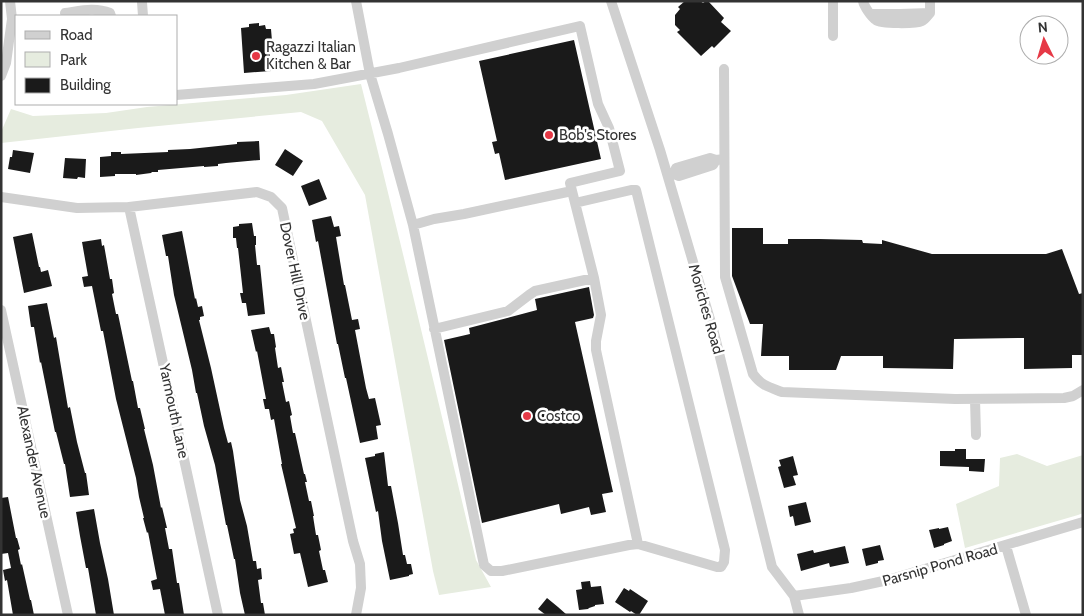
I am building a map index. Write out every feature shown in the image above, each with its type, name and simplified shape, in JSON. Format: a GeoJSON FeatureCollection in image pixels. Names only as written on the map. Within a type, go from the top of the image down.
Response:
{"type":"FeatureCollection","features":[{"type":"Feature","properties":{"kind":"street"},"geometry":{"type":"LineString","coordinates":[[1,76],[6,63],[12,19],[10,1]]}},
{"type":"Feature","properties":{"kind":"street"},"geometry":{"type":"LineString","coordinates":[[142,1],[143,15]]}},
{"type":"Feature","properties":{"kind":"street"},"geometry":{"type":"LineString","coordinates":[[356,1],[370,74],[413,225],[484,565],[491,571],[502,571],[638,544],[721,567],[724,562],[725,550],[636,190],[575,203]]}},
{"type":"Feature","properties":{"kind":"street"},"geometry":{"type":"LineString","coordinates":[[833,1],[833,36]]}},
{"type":"Feature","properties":{"kind":"street"},"geometry":{"type":"LineString","coordinates":[[863,1],[863,6],[871,14],[900,14],[930,13],[930,1]]}},
{"type":"Feature","properties":{"kind":"street","name":"Moriches Road"},"geometry":{"type":"LineString","coordinates":[[611,2],[660,150],[671,175],[714,333],[772,567],[794,596],[799,615]]}},
{"type":"Feature","properties":{"kind":"street"},"geometry":{"type":"LineString","coordinates":[[65,13],[93,9],[103,10],[111,15]]}},
{"type":"Feature","properties":{"kind":"street"},"geometry":{"type":"LineString","coordinates":[[178,94],[314,84],[370,74],[580,26],[598,104],[609,128],[620,171],[570,183],[594,278],[601,316],[596,350],[638,544]]}},
{"type":"Feature","properties":{"kind":"street"},"geometry":{"type":"LineString","coordinates":[[724,69],[720,159],[725,277],[753,374],[758,381],[782,392],[974,399],[1064,398],[1073,396],[1083,390]]}},
{"type":"Feature","properties":{"kind":"street"},"geometry":{"type":"LineString","coordinates":[[671,175],[676,168],[710,158],[720,159]]}},
{"type":"Feature","properties":{"kind":"street"},"geometry":{"type":"LineString","coordinates":[[413,225],[572,191]]}},
{"type":"Feature","properties":{"kind":"street","name":"Dover Hill Drive"},"geometry":{"type":"LineString","coordinates":[[1,197],[77,208],[129,207],[257,192],[271,197],[282,208],[353,541],[360,564],[361,588],[356,615]]}},
{"type":"Feature","properties":{"kind":"street","name":"Yarmouth Lane"},"geometry":{"type":"LineString","coordinates":[[129,207],[218,615]]}},
{"type":"Feature","properties":{"kind":"street"},"geometry":{"type":"LineString","coordinates":[[434,328],[508,311],[535,291],[594,278]]}},
{"type":"Feature","properties":{"kind":"street","name":"Alexander Avenue"},"geometry":{"type":"LineString","coordinates":[[1,310],[68,615]]}},
{"type":"Feature","properties":{"kind":"street"},"geometry":{"type":"LineString","coordinates":[[974,399],[976,435]]}},
{"type":"Feature","properties":{"kind":"street","name":"Parsnip Pond Road"},"geometry":{"type":"LineString","coordinates":[[794,596],[851,588],[888,580],[1083,522]]}},
{"type":"Feature","properties":{"kind":"street"},"geometry":{"type":"LineString","coordinates":[[1006,546],[1026,615]]}},
{"type":"Feature","properties":{"kind":"green space"},"geometry":{"type":"Polygon","coordinates":[[[361,84],[476,560],[491,587],[439,595],[433,571],[365,195],[322,121],[301,112],[1,143],[1,132],[11,109],[33,116],[106,113],[147,107],[286,95],[361,84]]]}},
{"type":"Feature","properties":{"kind":"green space"},"geometry":{"type":"Polygon","coordinates":[[[1017,454],[1047,466],[1083,455],[1083,513],[965,548],[956,504],[999,486],[1000,458],[1017,454]]]}},
{"type":"Feature","properties":{"kind":"building"},"geometry":{"type":"Polygon","coordinates":[[[685,1],[700,1],[703,3],[708,1],[724,18],[721,22],[731,31],[714,48],[712,46],[701,56],[677,32],[680,30],[675,25],[675,15],[680,9],[678,7],[685,1]]]}},
{"type":"Feature","properties":{"kind":"building","name":"Ragazzi Italian Kitchen & Bar"},"geometry":{"type":"Polygon","coordinates":[[[259,23],[259,26],[265,25],[266,29],[271,29],[272,41],[269,42],[271,71],[244,73],[241,28],[249,27],[249,24],[259,23]]]}},
{"type":"Feature","properties":{"kind":"building"},"geometry":{"type":"Polygon","coordinates":[[[574,40],[601,159],[505,180],[499,153],[495,154],[492,142],[497,141],[479,61],[574,40]]]}},
{"type":"Feature","properties":{"kind":"building"},"geometry":{"type":"Polygon","coordinates":[[[259,141],[260,160],[218,164],[218,166],[158,170],[158,172],[136,175],[115,174],[115,176],[100,177],[100,157],[111,156],[111,152],[121,152],[121,154],[168,152],[168,150],[259,141]]]}},
{"type":"Feature","properties":{"kind":"building"},"geometry":{"type":"Polygon","coordinates":[[[285,149],[303,161],[293,176],[275,165],[285,149]]]}},
{"type":"Feature","properties":{"kind":"building"},"geometry":{"type":"Polygon","coordinates":[[[13,150],[34,153],[30,173],[8,169],[13,150]]]}},
{"type":"Feature","properties":{"kind":"building"},"geometry":{"type":"Polygon","coordinates":[[[65,158],[86,159],[85,178],[63,178],[65,158]]]}},
{"type":"Feature","properties":{"kind":"building"},"geometry":{"type":"Polygon","coordinates":[[[319,179],[327,199],[309,206],[301,186],[319,179]]]}},
{"type":"Feature","properties":{"kind":"building"},"geometry":{"type":"Polygon","coordinates":[[[331,216],[334,227],[339,226],[341,236],[336,237],[352,320],[358,319],[360,329],[355,330],[366,388],[369,399],[375,398],[381,425],[376,426],[378,439],[360,443],[337,344],[318,241],[316,242],[312,220],[331,216]]]}},
{"type":"Feature","properties":{"kind":"building"},"geometry":{"type":"Polygon","coordinates":[[[252,223],[254,236],[256,236],[257,265],[260,265],[265,314],[248,316],[246,303],[242,303],[240,293],[243,293],[238,248],[236,238],[233,238],[233,227],[239,226],[239,224],[252,223]]]}},
{"type":"Feature","properties":{"kind":"building"},"geometry":{"type":"Polygon","coordinates":[[[732,228],[763,228],[763,244],[788,244],[788,239],[862,240],[863,243],[882,244],[882,240],[932,254],[1046,254],[1062,249],[1079,294],[1083,293],[1083,355],[1072,355],[1072,368],[1024,369],[1024,338],[954,339],[953,369],[883,368],[883,356],[841,356],[836,370],[789,370],[789,356],[761,356],[763,324],[750,324],[732,276],[732,228]]]}},
{"type":"Feature","properties":{"kind":"building"},"geometry":{"type":"Polygon","coordinates":[[[182,231],[195,299],[198,307],[202,306],[204,316],[200,317],[199,320],[224,428],[228,443],[231,442],[240,500],[253,561],[256,561],[257,569],[261,568],[262,579],[258,580],[261,603],[263,603],[265,615],[245,615],[215,465],[196,393],[174,295],[168,256],[166,256],[162,235],[182,231]]]}},
{"type":"Feature","properties":{"kind":"building"},"geometry":{"type":"Polygon","coordinates":[[[32,233],[39,267],[41,272],[48,270],[52,286],[24,293],[13,237],[32,233]]]}},
{"type":"Feature","properties":{"kind":"building"},"geometry":{"type":"Polygon","coordinates":[[[101,239],[102,246],[104,245],[110,279],[112,279],[114,293],[112,294],[116,314],[118,314],[167,528],[165,528],[169,549],[172,549],[184,615],[165,615],[160,589],[153,590],[151,581],[157,579],[148,532],[143,518],[136,478],[116,399],[103,331],[101,331],[92,286],[84,287],[82,277],[88,276],[82,242],[101,239]]]}},
{"type":"Feature","properties":{"kind":"building","name":"Costco"},"geometry":{"type":"Polygon","coordinates":[[[589,287],[593,318],[575,322],[613,492],[602,494],[606,512],[591,515],[589,507],[561,514],[559,504],[482,523],[444,340],[470,334],[469,328],[537,310],[535,299],[589,287]]]}},
{"type":"Feature","properties":{"kind":"building"},"geometry":{"type":"Polygon","coordinates":[[[47,303],[54,338],[56,337],[68,408],[70,407],[86,473],[89,495],[70,497],[65,464],[55,432],[34,327],[31,327],[28,306],[47,303]]]}},
{"type":"Feature","properties":{"kind":"building"},"geometry":{"type":"Polygon","coordinates":[[[269,327],[271,334],[274,334],[278,368],[281,367],[286,402],[289,401],[293,433],[295,433],[307,482],[305,482],[321,550],[319,551],[328,582],[308,587],[300,553],[294,554],[290,534],[294,533],[293,529],[296,528],[281,464],[274,419],[271,420],[269,409],[265,409],[263,399],[266,399],[251,330],[269,327]]]}},
{"type":"Feature","properties":{"kind":"building"},"geometry":{"type":"Polygon","coordinates":[[[955,449],[966,449],[966,459],[985,459],[984,472],[969,471],[969,467],[940,466],[940,451],[955,451],[955,449]]]}},
{"type":"Feature","properties":{"kind":"building"},"geometry":{"type":"Polygon","coordinates":[[[384,452],[388,486],[391,486],[403,555],[405,555],[407,564],[411,564],[413,574],[390,580],[378,511],[376,512],[365,458],[384,452]]]}},
{"type":"Feature","properties":{"kind":"building"},"geometry":{"type":"Polygon","coordinates":[[[793,456],[798,475],[793,476],[796,485],[784,488],[778,467],[781,466],[779,460],[793,456]]]}},
{"type":"Feature","properties":{"kind":"building"},"geometry":{"type":"Polygon","coordinates":[[[8,497],[20,549],[18,550],[21,565],[34,615],[13,615],[7,580],[5,581],[3,570],[11,568],[8,553],[1,554],[1,498],[8,497]]]}},
{"type":"Feature","properties":{"kind":"building"},"geometry":{"type":"Polygon","coordinates":[[[806,502],[811,522],[795,526],[793,516],[790,517],[788,506],[806,502]]]}},
{"type":"Feature","properties":{"kind":"building"},"geometry":{"type":"Polygon","coordinates":[[[94,509],[114,615],[96,615],[88,568],[86,568],[76,512],[94,509]]]}},
{"type":"Feature","properties":{"kind":"building"},"geometry":{"type":"Polygon","coordinates":[[[948,527],[952,541],[934,548],[929,530],[948,527]]]}},
{"type":"Feature","properties":{"kind":"building"},"geometry":{"type":"Polygon","coordinates":[[[880,545],[884,560],[866,566],[862,549],[880,545]]]}},
{"type":"Feature","properties":{"kind":"building"},"geometry":{"type":"Polygon","coordinates":[[[845,546],[849,563],[830,567],[829,563],[801,571],[797,554],[813,550],[814,553],[845,546]]]}},
{"type":"Feature","properties":{"kind":"building"},"geometry":{"type":"Polygon","coordinates":[[[590,581],[591,587],[601,586],[604,604],[579,610],[576,590],[582,589],[581,582],[590,581]]]}},
{"type":"Feature","properties":{"kind":"building"},"geometry":{"type":"Polygon","coordinates":[[[624,588],[629,591],[630,589],[648,601],[639,615],[630,612],[615,602],[624,588]]]}},
{"type":"Feature","properties":{"kind":"building"},"geometry":{"type":"Polygon","coordinates":[[[547,598],[567,615],[546,615],[538,609],[547,598]]]}},
{"type":"Feature","properties":{"kind":"place","name":"Ragazzi Italian Kitchen & Bar"},"geometry":{"type":"Point","coordinates":[256,56]}},
{"type":"Feature","properties":{"kind":"place","name":"Bob's Stores"},"geometry":{"type":"Point","coordinates":[549,135]}},
{"type":"Feature","properties":{"kind":"place","name":"Costco"},"geometry":{"type":"Point","coordinates":[527,416]}}]}
